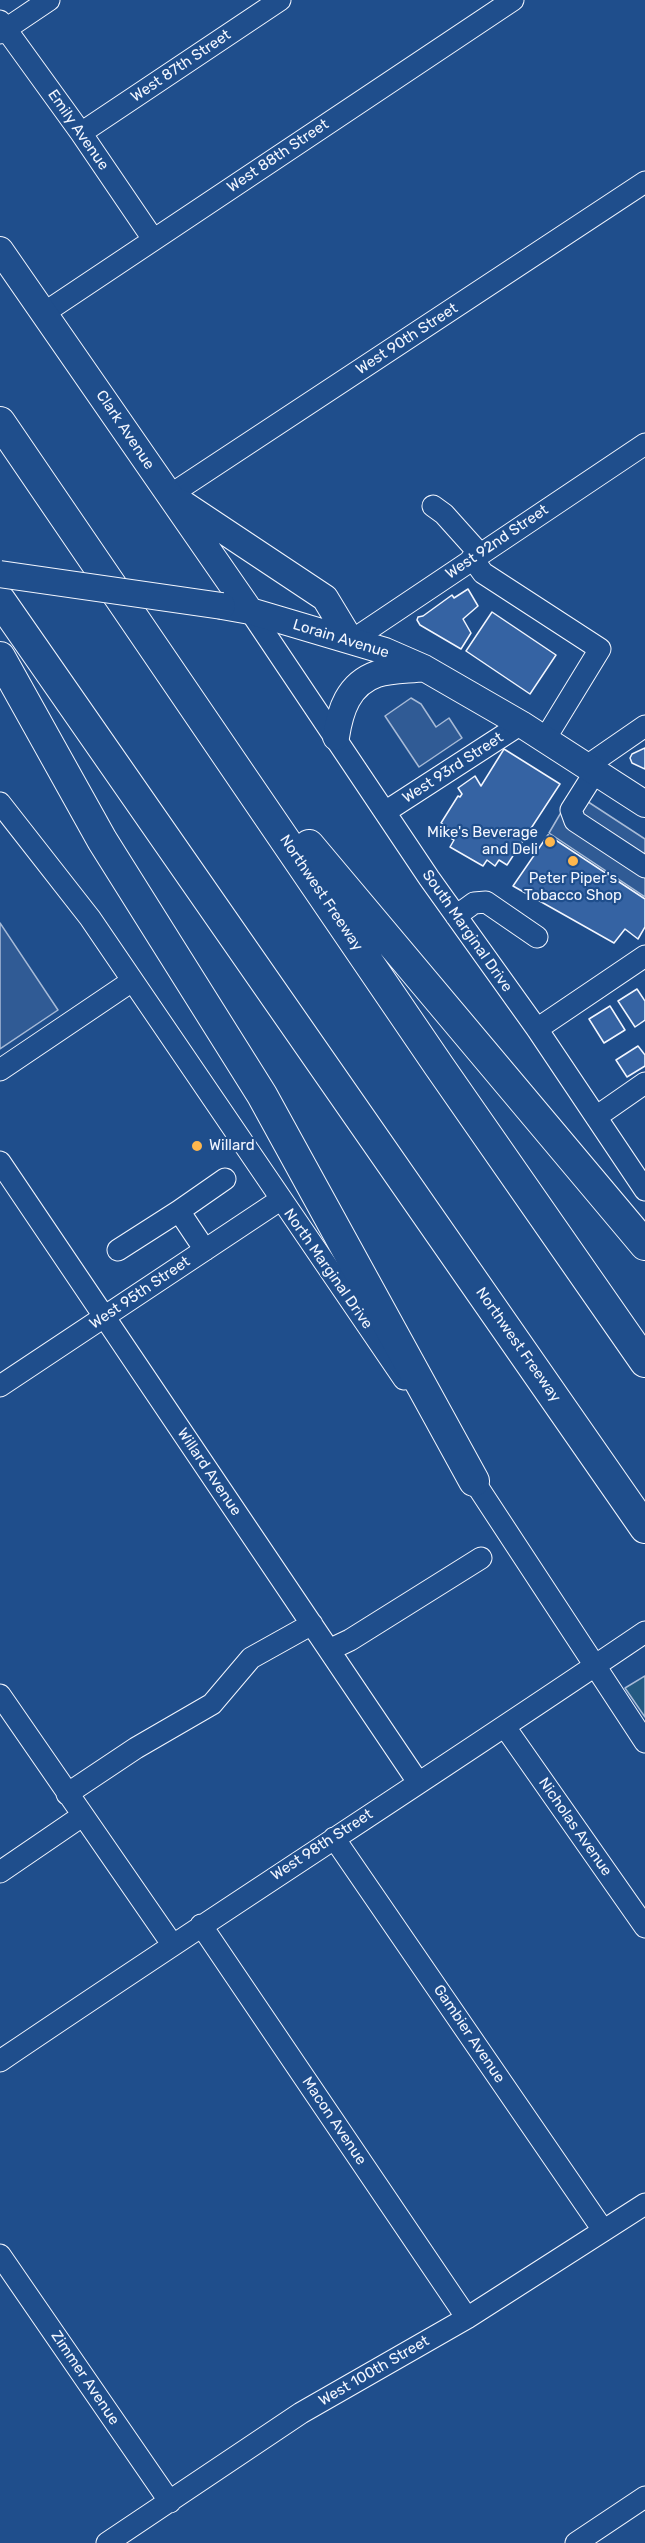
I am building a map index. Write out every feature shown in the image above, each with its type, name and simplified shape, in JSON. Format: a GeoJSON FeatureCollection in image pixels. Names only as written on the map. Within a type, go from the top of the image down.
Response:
{"type":"FeatureCollection","features":[{"type":"Feature","properties":{"kind":"highway","name":"Northwest Freeway"},"geometry":{"type":"LineString","coordinates":[[0,422],[438,1066],[645,1362]]}},
{"type":"Feature","properties":{"kind":"highway","name":"Northwest Freeway"},"geometry":{"type":"LineString","coordinates":[[0,600],[645,1528]]}},
{"type":"Feature","properties":{"kind":"highway"},"geometry":{"type":"LineString","coordinates":[[0,657],[102,840],[262,1095],[474,1481]]}},
{"type":"Feature","properties":{"kind":"highway"},"geometry":{"type":"LineString","coordinates":[[202,718],[645,1245]]}},
{"type":"Feature","properties":{"kind":"main road","name":"Clark Avenue"},"geometry":{"type":"LineString","coordinates":[[0,250],[250,611]]}},
{"type":"Feature","properties":{"kind":"main road"},"geometry":{"type":"LineString","coordinates":[[170,495],[325,598],[351,641]]}},
{"type":"Feature","properties":{"kind":"main road","name":"Lorain Avenue"},"geometry":{"type":"LineString","coordinates":[[0,574],[250,611],[385,651],[424,668],[521,724],[645,804]]}},
{"type":"Feature","properties":{"kind":"main road"},"geometry":{"type":"LineString","coordinates":[[336,737],[343,704],[354,689],[377,674],[424,668]]}},
{"type":"Feature","properties":{"kind":"street"},"geometry":{"type":"LineString","coordinates":[[2,28],[49,0]]}},
{"type":"Feature","properties":{"kind":"street","name":"West 87th Street"},"geometry":{"type":"LineString","coordinates":[[81,133],[280,0]]}},
{"type":"Feature","properties":{"kind":"street","name":"West 88th Street"},"geometry":{"type":"LineString","coordinates":[[44,313],[513,0]]}},
{"type":"Feature","properties":{"kind":"street","name":"Emily Avenue"},"geometry":{"type":"LineString","coordinates":[[2,28],[81,133],[153,239]]}},
{"type":"Feature","properties":{"kind":"street","name":"West 90th Street"},"geometry":{"type":"LineString","coordinates":[[170,495],[645,182]]}},
{"type":"Feature","properties":{"kind":"street","name":"West 92nd Street"},"geometry":{"type":"LineString","coordinates":[[351,641],[645,444]]}},
{"type":"Feature","properties":{"kind":"street"},"geometry":{"type":"LineString","coordinates":[[433,506],[444,514],[476,556],[483,573],[600,649],[545,739]]}},
{"type":"Feature","properties":{"kind":"street","name":"South Marginal Drive"},"geometry":{"type":"LineString","coordinates":[[250,611],[645,1190]]}},
{"type":"Feature","properties":{"kind":"street","name":"West 93rd Street"},"geometry":{"type":"LineString","coordinates":[[385,812],[521,724]]}},
{"type":"Feature","properties":{"kind":"street"},"geometry":{"type":"LineString","coordinates":[[645,726],[591,769],[571,810],[575,821],[645,867]]}},
{"type":"Feature","properties":{"kind":"street","name":"North Marginal Drive"},"geometry":{"type":"LineString","coordinates":[[0,803],[90,918],[280,1200],[474,1481],[645,1742]]}},
{"type":"Feature","properties":{"kind":"street"},"geometry":{"type":"LineString","coordinates":[[456,916],[474,903],[486,902],[537,937]]}},
{"type":"Feature","properties":{"kind":"street"},"geometry":{"type":"LineString","coordinates":[[537,1029],[645,956]]}},
{"type":"Feature","properties":{"kind":"street"},"geometry":{"type":"LineString","coordinates":[[0,1070],[132,981]]}},
{"type":"Feature","properties":{"kind":"street"},"geometry":{"type":"LineString","coordinates":[[596,1117],[645,1083]]}},
{"type":"Feature","properties":{"kind":"street","name":"Willard Avenue"},"geometry":{"type":"LineString","coordinates":[[0,1162],[418,1782]]}},
{"type":"Feature","properties":{"kind":"street"},"geometry":{"type":"LineString","coordinates":[[117,1250],[225,1179]]}},
{"type":"Feature","properties":{"kind":"street","name":"West 95th Street"},"geometry":{"type":"LineString","coordinates":[[0,1386],[280,1200]]}},
{"type":"Feature","properties":{"kind":"street"},"geometry":{"type":"LineString","coordinates":[[179,1211],[205,1250]]}},
{"type":"Feature","properties":{"kind":"street"},"geometry":{"type":"LineString","coordinates":[[329,1650],[350,1640],[481,1558]]}},
{"type":"Feature","properties":{"kind":"street"},"geometry":{"type":"LineString","coordinates":[[68,1794],[136,1748],[212,1704],[251,1658],[312,1624]]}},
{"type":"Feature","properties":{"kind":"street","name":"West 98th Street"},"geometry":{"type":"LineString","coordinates":[[0,2061],[172,1944],[506,1726],[645,1632]]}},
{"type":"Feature","properties":{"kind":"street"},"geometry":{"type":"LineString","coordinates":[[2,1703],[172,1944]]}},
{"type":"Feature","properties":{"kind":"street","name":"Nicholas Avenue"},"geometry":{"type":"LineString","coordinates":[[506,1726],[645,1927]]}},
{"type":"Feature","properties":{"kind":"street"},"geometry":{"type":"LineString","coordinates":[[0,1872],[82,1816]]}},
{"type":"Feature","properties":{"kind":"street","name":"Gambier Avenue"},"geometry":{"type":"LineString","coordinates":[[334,1838],[603,2230]]}},
{"type":"Feature","properties":{"kind":"street","name":"Macon Avenue"},"geometry":{"type":"LineString","coordinates":[[201,1925],[467,2318]]}},
{"type":"Feature","properties":{"kind":"street","name":"West 100th Street"},"geometry":{"type":"LineString","coordinates":[[107,2543],[301,2413],[467,2318],[645,2204]]}},
{"type":"Feature","properties":{"kind":"street","name":"Zimmer Avenue"},"geometry":{"type":"LineString","coordinates":[[0,2255],[170,2502]]}},
{"type":"Feature","properties":{"kind":"street"},"geometry":{"type":"LineString","coordinates":[[576,2543],[645,2497]]}},
{"type":"Feature","properties":{"kind":"shaded area"},"geometry":{"type":"Polygon","coordinates":[[[411,698],[421,704],[436,727],[449,718],[462,738],[419,767],[385,716],[411,698]]]}},
{"type":"Feature","properties":{"kind":"shaded area"},"geometry":{"type":"Polygon","coordinates":[[[573,792],[645,839],[645,897],[549,833],[573,792]]]}},
{"type":"Feature","properties":{"kind":"shaded area"},"geometry":{"type":"Polygon","coordinates":[[[0,923],[58,1010],[0,1049],[0,923]]]}},
{"type":"Feature","properties":{"kind":"shaded area"},"geometry":{"type":"Polygon","coordinates":[[[645,1676],[645,1717],[625,1688],[645,1676]]]}},
{"type":"Feature","properties":{"kind":"building"},"geometry":{"type":"Polygon","coordinates":[[[468,589],[478,606],[463,619],[471,633],[461,649],[420,625],[417,620],[418,617],[423,616],[452,595],[454,598],[468,589]]]}},
{"type":"Feature","properties":{"kind":"building"},"geometry":{"type":"Polygon","coordinates":[[[492,612],[556,655],[530,694],[466,651],[492,612]]]}},
{"type":"Feature","properties":{"kind":"building"},"geometry":{"type":"Polygon","coordinates":[[[645,748],[645,769],[632,763],[630,758],[632,754],[645,748]]]}},
{"type":"Feature","properties":{"kind":"building"},"geometry":{"type":"Polygon","coordinates":[[[504,749],[560,784],[507,865],[499,860],[495,866],[487,860],[483,866],[450,847],[454,840],[444,834],[448,828],[441,823],[458,796],[462,794],[458,788],[475,776],[481,786],[504,749]]]}},
{"type":"Feature","properties":{"kind":"building"},"geometry":{"type":"Polygon","coordinates":[[[548,835],[645,899],[645,927],[638,939],[625,929],[614,943],[513,886],[548,835]]]}},
{"type":"Feature","properties":{"kind":"building"},"geometry":{"type":"Polygon","coordinates":[[[637,989],[645,1001],[645,1020],[635,1027],[618,1001],[637,989]]]}},
{"type":"Feature","properties":{"kind":"building"},"geometry":{"type":"Polygon","coordinates":[[[610,1006],[625,1030],[604,1043],[589,1019],[610,1006]]]}},
{"type":"Feature","properties":{"kind":"building"},"geometry":{"type":"Polygon","coordinates":[[[638,1046],[645,1055],[645,1066],[627,1077],[616,1060],[638,1046]]]}},
{"type":"Feature","properties":{"kind":"place","name":"Mike's Beverage and Deli"},"geometry":{"type":"Point","coordinates":[550,842]}},
{"type":"Feature","properties":{"kind":"place","name":"Peter Piper's Tobacco Shop"},"geometry":{"type":"Point","coordinates":[573,861]}},
{"type":"Feature","properties":{"kind":"place","name":"Willard"},"geometry":{"type":"Point","coordinates":[197,1146]}}]}
